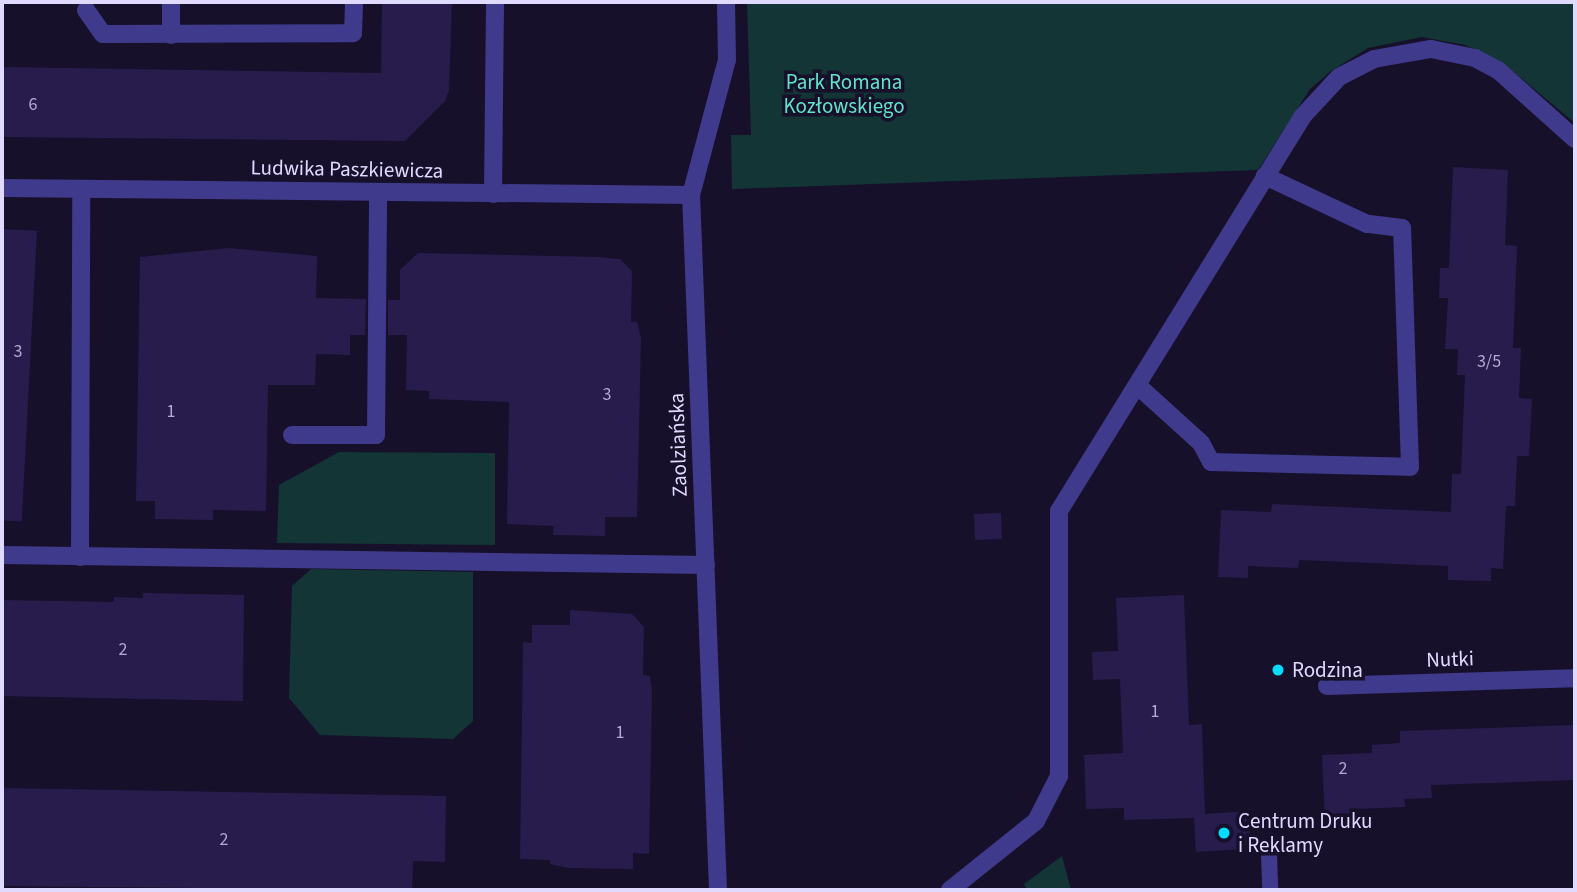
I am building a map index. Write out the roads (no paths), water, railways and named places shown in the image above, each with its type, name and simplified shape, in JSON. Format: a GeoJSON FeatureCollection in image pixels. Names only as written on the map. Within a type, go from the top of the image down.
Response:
{"type":"FeatureCollection","features":[{"type":"Feature","properties":{"kind":"street"},"geometry":{"type":"LineString","coordinates":[[171,2],[171,34]]}},
{"type":"Feature","properties":{"kind":"street"},"geometry":{"type":"LineString","coordinates":[[86,10],[103,34],[354,33],[354,2]]}},
{"type":"Feature","properties":{"kind":"street"},"geometry":{"type":"LineString","coordinates":[[493,194],[495,2]]}},
{"type":"Feature","properties":{"kind":"street","name":"Zaolziańska"},"geometry":{"type":"LineString","coordinates":[[718,890],[691,195],[727,60],[726,2]]}},
{"type":"Feature","properties":{"kind":"street"},"geometry":{"type":"LineString","coordinates":[[950,890],[1036,821],[1059,776],[1059,512],[1302,117],[1339,77],[1411,49],[1475,58],[1498,70],[1575,139]]}},
{"type":"Feature","properties":{"kind":"street"},"geometry":{"type":"LineString","coordinates":[[1137,385],[1201,443],[1211,462],[1410,467],[1402,228],[1367,224],[1265,176]]}},
{"type":"Feature","properties":{"kind":"street","name":"Ludwika Paszkiewicza"},"geometry":{"type":"LineString","coordinates":[[2,188],[691,195]]}},
{"type":"Feature","properties":{"kind":"street"},"geometry":{"type":"LineString","coordinates":[[80,557],[81,190]]}},
{"type":"Feature","properties":{"kind":"street"},"geometry":{"type":"LineString","coordinates":[[292,435],[376,435],[378,192]]}},
{"type":"Feature","properties":{"kind":"street"},"geometry":{"type":"LineString","coordinates":[[2,555],[706,565]]}},
{"type":"Feature","properties":{"kind":"street","name":"Nutki"},"geometry":{"type":"LineString","coordinates":[[1327,686],[1575,678]]}},
{"type":"Feature","properties":{"kind":"lane"},"geometry":{"type":"LineString","coordinates":[[1269,854],[1270,890]]}},
{"type":"Feature","properties":{"kind":"place","name":"Rodzina"},"geometry":{"type":"Point","coordinates":[1278,670]}},
{"type":"Feature","properties":{"kind":"place","name":"Centrum Druku i Reklamy"},"geometry":{"type":"Point","coordinates":[1224,833]}},
{"type":"Feature","properties":{"kind":"park label","name":"Park Romana Kozłowskiego"},"geometry":{"type":"Point","coordinates":[844,94]}}]}
